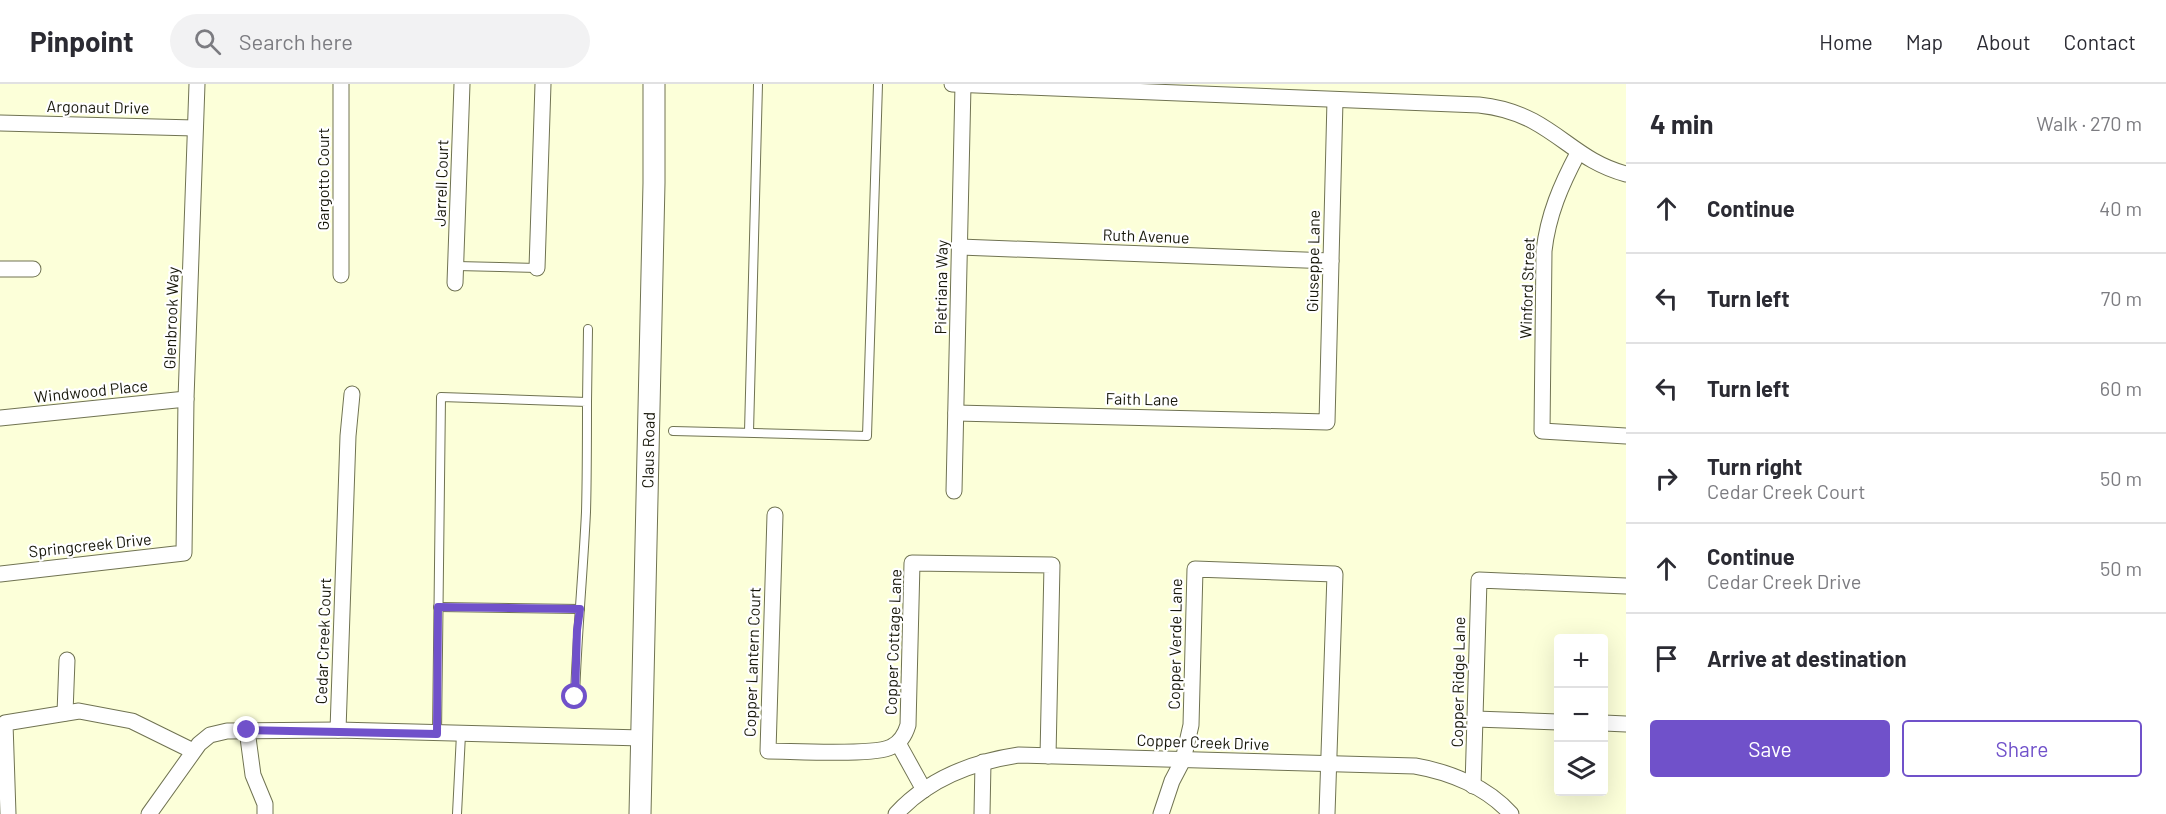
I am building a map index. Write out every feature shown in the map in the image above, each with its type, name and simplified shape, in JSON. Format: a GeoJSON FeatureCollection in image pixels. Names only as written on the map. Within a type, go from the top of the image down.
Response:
{"type":"FeatureCollection","features":[{"type":"Feature","properties":{"kind":"main road","name":"Claus Road"},"geometry":{"type":"LineString","coordinates":[[640,814],[654,84]]}},
{"type":"Feature","properties":{"kind":"street","name":"Glenbrook Way"},"geometry":{"type":"LineString","coordinates":[[183,553],[197,84]]}},
{"type":"Feature","properties":{"kind":"street","name":"Gargotto Court"},"geometry":{"type":"LineString","coordinates":[[341,84],[341,275]]}},
{"type":"Feature","properties":{"kind":"street","name":"Jarrell Court"},"geometry":{"type":"LineString","coordinates":[[454,282],[462,84]]}},
{"type":"Feature","properties":{"kind":"street"},"geometry":{"type":"LineString","coordinates":[[537,268],[543,84]]}},
{"type":"Feature","properties":{"kind":"street"},"geometry":{"type":"LineString","coordinates":[[952,84],[1497,107],[1533,121],[1578,153],[1606,168],[1626,174]]}},
{"type":"Feature","properties":{"kind":"street","name":"Pietriana Way"},"geometry":{"type":"LineString","coordinates":[[954,491],[963,85]]}},
{"type":"Feature","properties":{"kind":"street","name":"Giuseppe Lane"},"geometry":{"type":"LineString","coordinates":[[1327,422],[1335,100]]}},
{"type":"Feature","properties":{"kind":"street","name":"Argonaut Drive"},"geometry":{"type":"LineString","coordinates":[[0,123],[195,128]]}},
{"type":"Feature","properties":{"kind":"street","name":"Winford Street"},"geometry":{"type":"LineString","coordinates":[[1578,153],[1560,188],[1547,229],[1544,251],[1542,432],[1626,436]]}},
{"type":"Feature","properties":{"kind":"street","name":"Ruth Avenue"},"geometry":{"type":"LineString","coordinates":[[960,247],[1331,261]]}},
{"type":"Feature","properties":{"kind":"street"},"geometry":{"type":"LineString","coordinates":[[0,269],[33,269]]}},
{"type":"Feature","properties":{"kind":"street","name":"Cedar Creek Court"},"geometry":{"type":"LineString","coordinates":[[338,730],[348,436],[352,394]]}},
{"type":"Feature","properties":{"kind":"street","name":"Windwood Place"},"geometry":{"type":"LineString","coordinates":[[0,418],[186,399]]}},
{"type":"Feature","properties":{"kind":"street","name":"Faith Lane"},"geometry":{"type":"LineString","coordinates":[[956,412],[1327,422]]}},
{"type":"Feature","properties":{"kind":"street","name":"Copper Lantern Court"},"geometry":{"type":"LineString","coordinates":[[775,515],[768,751],[880,751],[898,743]]}},
{"type":"Feature","properties":{"kind":"street","name":"Springcreek Drive"},"geometry":{"type":"LineString","coordinates":[[0,574],[183,553]]}},
{"type":"Feature","properties":{"kind":"street","name":"Copper Cottage Lane"},"geometry":{"type":"LineString","coordinates":[[898,743],[908,725],[912,563],[1052,566],[1048,756]]}},
{"type":"Feature","properties":{"kind":"street","name":"Copper Verde Lane"},"geometry":{"type":"LineString","coordinates":[[1183,760],[1191,725],[1195,569],[1335,574],[1329,763]]}},
{"type":"Feature","properties":{"kind":"street","name":"Copper Ridge Lane"},"geometry":{"type":"LineString","coordinates":[[1473,786],[1479,580],[1626,586]]}},
{"type":"Feature","properties":{"kind":"street"},"geometry":{"type":"LineString","coordinates":[[65,713],[67,660]]}},
{"type":"Feature","properties":{"kind":"street"},"geometry":{"type":"LineString","coordinates":[[8,814],[3,722],[79,711],[132,721],[193,751]]}},
{"type":"Feature","properties":{"kind":"street"},"geometry":{"type":"LineString","coordinates":[[1475,719],[1554,722]]}},
{"type":"Feature","properties":{"kind":"street"},"geometry":{"type":"LineString","coordinates":[[1608,723],[1626,724]]}},
{"type":"Feature","properties":{"kind":"street"},"geometry":{"type":"LineString","coordinates":[[247,730],[253,775],[265,804],[265,814]]}},
{"type":"Feature","properties":{"kind":"street"},"geometry":{"type":"LineString","coordinates":[[149,814],[199,744],[210,735],[227,731],[338,730],[642,738]]}},
{"type":"Feature","properties":{"kind":"street"},"geometry":{"type":"LineString","coordinates":[[898,743],[924,790]]}},
{"type":"Feature","properties":{"kind":"street","name":"Copper Creek Drive"},"geometry":{"type":"LineString","coordinates":[[896,814],[924,790],[959,770],[983,762],[1019,755],[1415,766],[1454,776],[1493,798],[1511,814]]}},
{"type":"Feature","properties":{"kind":"street"},"geometry":{"type":"LineString","coordinates":[[1161,814],[1172,781],[1183,760]]}},
{"type":"Feature","properties":{"kind":"street"},"geometry":{"type":"LineString","coordinates":[[982,814],[983,762]]}},
{"type":"Feature","properties":{"kind":"street"},"geometry":{"type":"LineString","coordinates":[[1328,814],[1329,763]]}},
{"type":"Feature","properties":{"kind":"lane"},"geometry":{"type":"LineString","coordinates":[[749,432],[758,84]]}},
{"type":"Feature","properties":{"kind":"lane"},"geometry":{"type":"LineString","coordinates":[[673,431],[867,436],[878,84]]}},
{"type":"Feature","properties":{"kind":"lane"},"geometry":{"type":"LineString","coordinates":[[456,267],[537,268]]}},
{"type":"Feature","properties":{"kind":"lane"},"geometry":{"type":"LineString","coordinates":[[575,697],[577,630],[586,511],[588,329]]}},
{"type":"Feature","properties":{"kind":"lane"},"geometry":{"type":"LineString","coordinates":[[437,734],[441,397],[587,402]]}},
{"type":"Feature","properties":{"kind":"lane"},"geometry":{"type":"LineString","coordinates":[[438,607],[580,609]]}},
{"type":"Feature","properties":{"kind":"lane"},"geometry":{"type":"LineString","coordinates":[[457,814],[461,734]]}},
{"type":"Feature","properties":{"kind":"route"},"geometry":{"type":"LineString","coordinates":[[247,730],[338,730],[437,734],[438,607],[580,609],[577,630],[575,697]]}}]}
